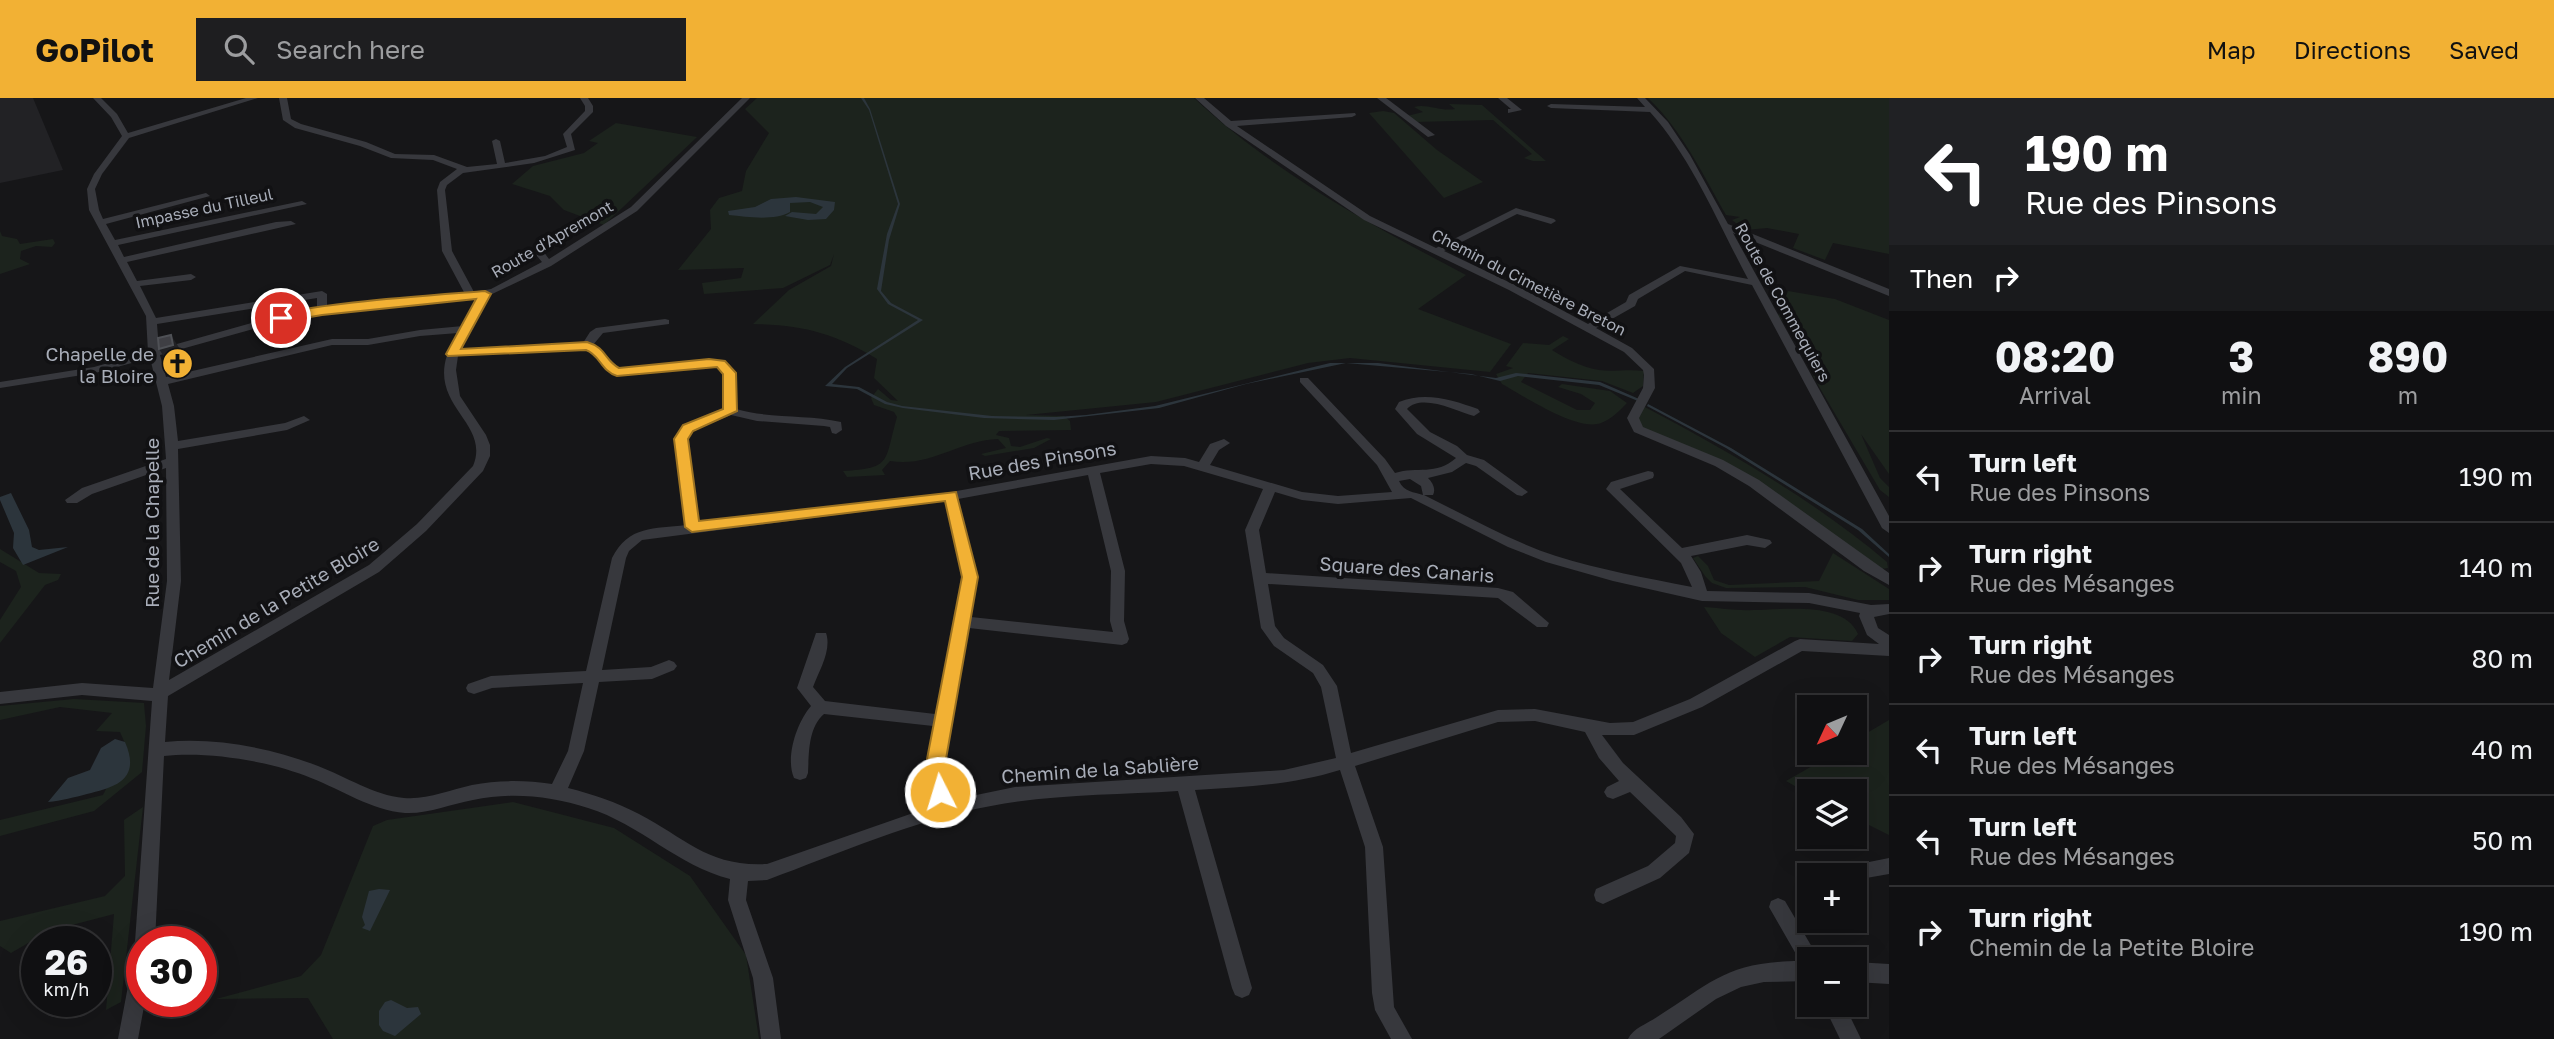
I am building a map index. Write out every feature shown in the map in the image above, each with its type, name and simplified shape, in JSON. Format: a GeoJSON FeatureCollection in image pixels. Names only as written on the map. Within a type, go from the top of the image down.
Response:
{"type":"FeatureCollection","features":[{"type":"Feature","properties":{"kind":"street"},"geometry":{"type":"LineString","coordinates":[[97,98],[126,136]]}},
{"type":"Feature","properties":{"kind":"street"},"geometry":{"type":"LineString","coordinates":[[254,98],[126,136],[91,189],[92,203],[152,322],[322,293],[322,311]]}},
{"type":"Feature","properties":{"kind":"street"},"geometry":{"type":"LineString","coordinates":[[283,98],[287,120],[292,124],[394,156],[434,158],[461,166],[463,170]]}},
{"type":"Feature","properties":{"kind":"street"},"geometry":{"type":"LineString","coordinates":[[478,295],[447,251],[441,190],[443,184],[463,170],[563,153],[572,148],[567,134],[589,112],[584,98]]}},
{"type":"Feature","properties":{"kind":"street","name":"Route d'Apremont"},"geometry":{"type":"LineString","coordinates":[[0,385],[76,374],[257,324],[322,311],[478,295],[548,264],[634,209],[747,98]]}},
{"type":"Feature","properties":{"kind":"street","name":"Chemin du Cimetière Breton"},"geometry":{"type":"LineString","coordinates":[[1199,98],[1229,124],[1367,218],[1506,284],[1628,350],[1648,369],[1649,388],[1633,418],[1638,429],[1718,463],[1754,484],[1869,568],[1889,579]]}},
{"type":"Feature","properties":{"kind":"street"},"geometry":{"type":"LineString","coordinates":[[1381,98],[1431,135]]}},
{"type":"Feature","properties":{"kind":"street"},"geometry":{"type":"LineString","coordinates":[[1502,98],[1518,110],[1511,111]]}},
{"type":"Feature","properties":{"kind":"street","name":"Route de Commequiers"},"geometry":{"type":"LineString","coordinates":[[1641,98],[1677,139],[1889,528]]}},
{"type":"Feature","properties":{"kind":"street"},"geometry":{"type":"LineString","coordinates":[[1551,106],[1653,110]]}},
{"type":"Feature","properties":{"kind":"street"},"geometry":{"type":"LineString","coordinates":[[1229,124],[1352,115]]}},
{"type":"Feature","properties":{"kind":"street"},"geometry":{"type":"LineString","coordinates":[[496,141],[501,164]]}},
{"type":"Feature","properties":{"kind":"street"},"geometry":{"type":"LineString","coordinates":[[102,222],[206,196]]}},
{"type":"Feature","properties":{"kind":"street","name":"Impasse du Tilleul"},"geometry":{"type":"LineString","coordinates":[[112,243],[302,204]]}},
{"type":"Feature","properties":{"kind":"street"},"geometry":{"type":"LineString","coordinates":[[1435,252],[1517,211],[1550,221]]}},
{"type":"Feature","properties":{"kind":"street"},"geometry":{"type":"LineString","coordinates":[[120,261],[276,225],[291,224]]}},
{"type":"Feature","properties":{"kind":"street"},"geometry":{"type":"LineString","coordinates":[[1724,226],[1889,293]]}},
{"type":"Feature","properties":{"kind":"street"},"geometry":{"type":"LineString","coordinates":[[548,264],[537,250],[549,244]]}},
{"type":"Feature","properties":{"kind":"street"},"geometry":{"type":"LineString","coordinates":[[1588,328],[1631,304],[1633,297],[1684,268],[1755,283]]}},
{"type":"Feature","properties":{"kind":"street"},"geometry":{"type":"LineString","coordinates":[[134,284],[191,276]]}},
{"type":"Feature","properties":{"kind":"street","name":"Chemin de la Petite Bloire"},"geometry":{"type":"LineString","coordinates":[[160,693],[372,570],[421,527],[479,468],[486,450],[453,394],[450,377],[452,354],[478,295]]}},
{"type":"Feature","properties":{"kind":"street","name":"Rue de la Chapelle"},"geometry":{"type":"LineString","coordinates":[[146,926],[160,693],[174,581],[172,446],[168,406],[154,353],[152,322]]}},
{"type":"Feature","properties":{"kind":"street"},"geometry":{"type":"LineString","coordinates":[[587,346],[594,334],[600,330],[665,323]]}},
{"type":"Feature","properties":{"kind":"street"},"geometry":{"type":"LineString","coordinates":[[162,382],[332,342],[368,342],[420,333],[464,330]]}},
{"type":"Feature","properties":{"kind":"street"},"geometry":{"type":"LineString","coordinates":[[452,354],[587,346],[596,349],[609,368],[617,372],[709,362],[721,364],[730,373],[730,411]]}},
{"type":"Feature","properties":{"kind":"street"},"geometry":{"type":"LineString","coordinates":[[1304,380],[1381,462],[1442,508],[1492,536],[1551,559],[1702,596],[1799,597],[1833,604],[1870,621],[1889,643]]}},
{"type":"Feature","properties":{"kind":"street"},"geometry":{"type":"LineString","coordinates":[[1474,412],[1449,404],[1415,400],[1405,402],[1401,406],[1403,413],[1422,432],[1463,458],[1480,463],[1522,492]]}},
{"type":"Feature","properties":{"kind":"street"},"geometry":{"type":"LineString","coordinates":[[692,527],[681,439],[688,428],[730,411],[762,419],[820,420],[838,425],[836,430]]}},
{"type":"Feature","properties":{"kind":"street"},"geometry":{"type":"LineString","coordinates":[[172,446],[304,421]]}},
{"type":"Feature","properties":{"kind":"street"},"geometry":{"type":"LineString","coordinates":[[1203,467],[1214,447],[1224,443]]}},
{"type":"Feature","properties":{"kind":"street"},"geometry":{"type":"LineString","coordinates":[[1410,485],[1460,463],[1463,458]]}},
{"type":"Feature","properties":{"kind":"street","name":"Rue des Pinsons"},"geometry":{"type":"LineString","coordinates":[[557,792],[576,751],[619,558],[624,548],[638,536],[951,496],[1163,459],[1203,467],[1302,496],[1338,500],[1410,485]]}},
{"type":"Feature","properties":{"kind":"street"},"geometry":{"type":"LineString","coordinates":[[72,500],[87,491],[173,461]]}},
{"type":"Feature","properties":{"kind":"street"},"geometry":{"type":"LineString","coordinates":[[963,622],[1122,639],[1117,621],[1118,571],[1093,470]]}},
{"type":"Feature","properties":{"kind":"street"},"geometry":{"type":"LineString","coordinates":[[1648,475],[1616,485],[1612,489],[1691,567],[1702,596]]}},
{"type":"Feature","properties":{"kind":"street"},"geometry":{"type":"LineString","coordinates":[[1270,488],[1252,530],[1271,635],[1310,662],[1325,677],[1346,762],[1374,847],[1382,993],[1385,1010],[1402,1039]]}},
{"type":"Feature","properties":{"kind":"street"},"geometry":{"type":"LineString","coordinates":[[945,808],[937,775],[943,722],[970,577],[951,496]]}},
{"type":"Feature","properties":{"kind":"street"},"geometry":{"type":"LineString","coordinates":[[1679,554],[1746,540],[1765,543]]}},
{"type":"Feature","properties":{"kind":"street","name":"Square des Canaris"},"geometry":{"type":"LineString","coordinates":[[1260,578],[1498,593],[1508,596],[1542,623]]}},
{"type":"Feature","properties":{"kind":"street"},"geometry":{"type":"LineString","coordinates":[[1864,649],[1870,621],[1889,609]]}},
{"type":"Feature","properties":{"kind":"street"},"geometry":{"type":"LineString","coordinates":[[821,637],[821,651],[814,661],[805,688],[821,707],[943,722]]}},
{"type":"Feature","properties":{"kind":"street","name":"Chemin de la Sablière"},"geometry":{"type":"LineString","coordinates":[[156,750],[217,751],[296,766],[372,799],[405,806],[509,788],[557,792],[603,804],[652,830],[706,864],[740,874],[767,872],[945,808],[1015,794],[1284,777],[1346,762],[1498,716],[1535,715],[1592,728],[1623,730],[1650,723],[1696,703],[1800,645],[1821,644],[1889,650]]}},
{"type":"Feature","properties":{"kind":"street"},"geometry":{"type":"LineString","coordinates":[[474,688],[491,682],[652,673],[669,666]]}},
{"type":"Feature","properties":{"kind":"street"},"geometry":{"type":"LineString","coordinates":[[0,698],[74,690],[135,695],[160,693]]}},
{"type":"Feature","properties":{"kind":"street"},"geometry":{"type":"LineString","coordinates":[[800,774],[800,752],[811,716],[821,707]]}},
{"type":"Feature","properties":{"kind":"street"},"geometry":{"type":"LineString","coordinates":[[1592,728],[1596,743],[1685,834],[1684,847],[1654,872],[1603,895]]}},
{"type":"Feature","properties":{"kind":"street"},"geometry":{"type":"LineString","coordinates":[[1613,792],[1633,782]]}},
{"type":"Feature","properties":{"kind":"street"},"geometry":{"type":"LineString","coordinates":[[1185,784],[1242,988]]}},
{"type":"Feature","properties":{"kind":"street"},"geometry":{"type":"LineString","coordinates":[[1867,870],[1889,866]]}},
{"type":"Feature","properties":{"kind":"street"},"geometry":{"type":"LineString","coordinates":[[740,874],[737,900],[763,978],[771,1039]]}},
{"type":"Feature","properties":{"kind":"street"},"geometry":{"type":"LineString","coordinates":[[1778,906],[1802,947]]}},
{"type":"Feature","properties":{"kind":"street"},"geometry":{"type":"LineString","coordinates":[[1638,1039],[1670,1033],[1703,997],[1736,979],[1764,972],[1797,971]]}},
{"type":"Feature","properties":{"kind":"street"},"geometry":{"type":"LineString","coordinates":[[1867,973],[1889,974]]}},
{"type":"Feature","properties":{"kind":"street"},"geometry":{"type":"LineString","coordinates":[[128,1039],[132,1017]]}},
{"type":"Feature","properties":{"kind":"street"},"geometry":{"type":"LineString","coordinates":[[1840,1017],[1851,1039]]}},
{"type":"Feature","properties":{"kind":"shaded area"},"geometry":{"type":"Polygon","coordinates":[[[0,98],[33,98],[63,170],[0,183],[0,98]]]}},
{"type":"Feature","properties":{"kind":"shaded area"},"geometry":{"type":"Polygon","coordinates":[[[757,98],[1194,98],[1256,150],[1290,173],[1359,217],[1466,275],[1418,309],[1511,344],[1490,372],[1350,358],[1308,363],[1156,402],[1026,415],[1064,416],[1070,421],[1071,430],[999,431],[996,435],[1009,438],[1011,446],[1020,447],[1051,439],[1034,448],[985,456],[981,454],[1006,448],[998,439],[984,441],[918,461],[890,461],[882,470],[885,475],[847,477],[843,471],[871,468],[884,460],[897,417],[894,412],[874,405],[871,398],[878,389],[891,400],[898,401],[874,378],[877,359],[818,332],[787,326],[753,324],[789,290],[831,266],[834,254],[830,265],[783,288],[704,294],[702,283],[741,278],[744,268],[678,270],[711,229],[710,210],[719,198],[742,191],[746,171],[769,133],[745,109],[757,98]]]}},
{"type":"Feature","properties":{"kind":"shaded area"},"geometry":{"type":"Polygon","coordinates":[[[861,98],[864,98],[870,109],[900,204],[889,240],[881,291],[891,303],[923,320],[847,368],[832,384],[859,387],[887,402],[902,406],[992,416],[1056,417],[1155,406],[1330,363],[1346,363],[1246,384],[1159,408],[1054,420],[984,418],[903,408],[885,404],[857,389],[825,386],[845,367],[918,320],[888,304],[877,289],[887,234],[898,204],[869,110],[861,98]]]}},
{"type":"Feature","properties":{"kind":"shaded area"},"geometry":{"type":"Polygon","coordinates":[[[1648,98],[1889,98],[1889,254],[1833,243],[1825,260],[1793,248],[1799,234],[1767,228],[1745,230],[1732,220],[1740,217],[1726,215],[1682,139],[1648,98]]]}},
{"type":"Feature","properties":{"kind":"shaded area"},"geometry":{"type":"Polygon","coordinates":[[[1449,104],[1482,105],[1546,161],[1524,158],[1532,154],[1493,120],[1415,122],[1407,116],[1423,112],[1414,107],[1419,106],[1455,109],[1449,104]]]}},
{"type":"Feature","properties":{"kind":"shaded area"},"geometry":{"type":"Polygon","coordinates":[[[1369,113],[1394,113],[1437,150],[1483,182],[1444,198],[1369,113]]]}},
{"type":"Feature","properties":{"kind":"shaded area"},"geometry":{"type":"Polygon","coordinates":[[[616,123],[697,137],[604,225],[564,210],[550,196],[512,184],[533,166],[584,153],[598,143],[589,141],[616,123]]]}},
{"type":"Feature","properties":{"kind":"shaded area"},"geometry":{"type":"Polygon","coordinates":[[[796,197],[835,202],[834,210],[826,219],[808,220],[785,216],[792,212],[816,214],[823,207],[810,202],[790,203],[790,212],[769,217],[729,215],[728,211],[755,207],[771,199],[796,197]]]}},
{"type":"Feature","properties":{"kind":"shaded area"},"geometry":{"type":"Polygon","coordinates":[[[0,231],[2,236],[17,239],[20,244],[53,239],[55,243],[52,247],[36,246],[21,251],[20,259],[30,264],[0,274],[0,231]]]}},
{"type":"Feature","properties":{"kind":"shaded area"},"geometry":{"type":"Polygon","coordinates":[[[1788,291],[1835,299],[1889,320],[1889,474],[1861,434],[1880,478],[1889,487],[1889,497],[1880,490],[1814,378],[1796,336],[1778,316],[1788,291]]]}},
{"type":"Feature","properties":{"kind":"shaded area"},"geometry":{"type":"Polygon","coordinates":[[[1563,336],[1569,339],[1552,350],[1574,362],[1604,371],[1644,371],[1643,386],[1633,393],[1602,381],[1528,373],[1521,382],[1577,410],[1590,410],[1595,403],[1581,394],[1558,387],[1562,384],[1610,391],[1627,403],[1601,423],[1591,424],[1565,418],[1502,384],[1496,374],[1513,368],[1506,366],[1523,343],[1549,345],[1563,336]]]}},
{"type":"Feature","properties":{"kind":"shaded area"},"geometry":{"type":"Polygon","coordinates":[[[1346,363],[1378,363],[1450,372],[1346,363]]]}},
{"type":"Feature","properties":{"kind":"shaded area"},"geometry":{"type":"Polygon","coordinates":[[[1516,373],[1600,382],[1639,399],[1638,401],[1599,385],[1518,376],[1500,381],[1478,376],[1496,378],[1516,373]]]}},
{"type":"Feature","properties":{"kind":"shaded area"},"geometry":{"type":"Polygon","coordinates":[[[1648,404],[1731,448],[1862,529],[1889,557],[1858,530],[1726,448],[1647,406],[1648,404]]]}},
{"type":"Feature","properties":{"kind":"shaded area"},"geometry":{"type":"Polygon","coordinates":[[[1643,406],[1800,497],[1859,539],[1887,562],[1888,568],[1881,569],[1770,490],[1643,429],[1637,421],[1643,406]]]}},
{"type":"Feature","properties":{"kind":"shaded area"},"geometry":{"type":"Polygon","coordinates":[[[11,493],[29,530],[32,547],[39,550],[68,547],[23,565],[13,548],[14,533],[0,500],[0,497],[11,493]]]}},
{"type":"Feature","properties":{"kind":"shaded area"},"geometry":{"type":"Polygon","coordinates":[[[0,549],[39,573],[61,574],[58,580],[45,585],[0,643],[0,620],[21,587],[16,571],[0,562],[0,549]]]}},
{"type":"Feature","properties":{"kind":"shaded area"},"geometry":{"type":"Polygon","coordinates":[[[1833,553],[1889,589],[1889,600],[1858,600],[1805,587],[1726,588],[1712,583],[1693,558],[1698,556],[1708,566],[1714,580],[1729,585],[1819,581],[1833,553]]]}},
{"type":"Feature","properties":{"kind":"shaded area"},"geometry":{"type":"Polygon","coordinates":[[[1704,607],[1826,611],[1851,623],[1858,634],[1852,641],[1790,637],[1755,657],[1721,633],[1704,607]]]}},
{"type":"Feature","properties":{"kind":"shaded area"},"geometry":{"type":"Polygon","coordinates":[[[74,699],[144,703],[146,726],[142,772],[94,811],[0,836],[0,820],[103,795],[127,748],[120,732],[96,731],[112,713],[60,707],[0,720],[0,706],[74,699]]]}},
{"type":"Feature","properties":{"kind":"shaded area"},"geometry":{"type":"Polygon","coordinates":[[[1889,720],[1889,835],[1867,824],[1867,779],[1797,779],[1797,787],[1786,781],[1814,765],[1867,765],[1867,733],[1889,720]]]}},
{"type":"Feature","properties":{"kind":"shaded area"},"geometry":{"type":"Polygon","coordinates":[[[115,739],[125,742],[129,755],[128,773],[123,779],[108,788],[48,802],[68,778],[90,770],[101,748],[115,739]]]}},
{"type":"Feature","properties":{"kind":"shaded area"},"geometry":{"type":"Polygon","coordinates":[[[513,802],[614,828],[690,876],[746,955],[759,1039],[333,1039],[308,998],[217,999],[301,976],[321,955],[373,826],[387,820],[513,802]]]}},
{"type":"Feature","properties":{"kind":"shaded area"},"geometry":{"type":"Polygon","coordinates":[[[143,807],[130,926],[126,926],[121,1002],[112,1007],[114,914],[68,926],[21,926],[21,947],[11,953],[0,946],[0,921],[105,896],[125,876],[124,820],[143,807]]]}},
{"type":"Feature","properties":{"kind":"shaded area"},"geometry":{"type":"Polygon","coordinates":[[[390,890],[370,931],[362,928],[365,925],[362,917],[369,891],[390,890]]]}},
{"type":"Feature","properties":{"kind":"shaded area"},"geometry":{"type":"Polygon","coordinates":[[[391,1000],[407,1008],[418,1007],[421,1014],[395,1036],[383,1031],[379,1025],[379,1011],[385,1002],[391,1000]]]}},
{"type":"Feature","properties":{"kind":"building"},"geometry":{"type":"Polygon","coordinates":[[[171,335],[173,345],[159,349],[158,338],[171,335]]]}},
{"type":"Feature","properties":{"kind":"place","name":"Chapelle de la Bloire"},"geometry":{"type":"Point","coordinates":[177,364]}},
{"type":"Feature","properties":{"kind":"route"},"geometry":{"type":"LineString","coordinates":[[281,318],[322,311],[485,294],[452,354],[587,346],[596,349],[609,368],[617,372],[709,362],[725,366],[730,373],[730,411],[688,428],[681,439],[692,527],[951,496],[970,577],[937,759],[940,792]]}}]}
